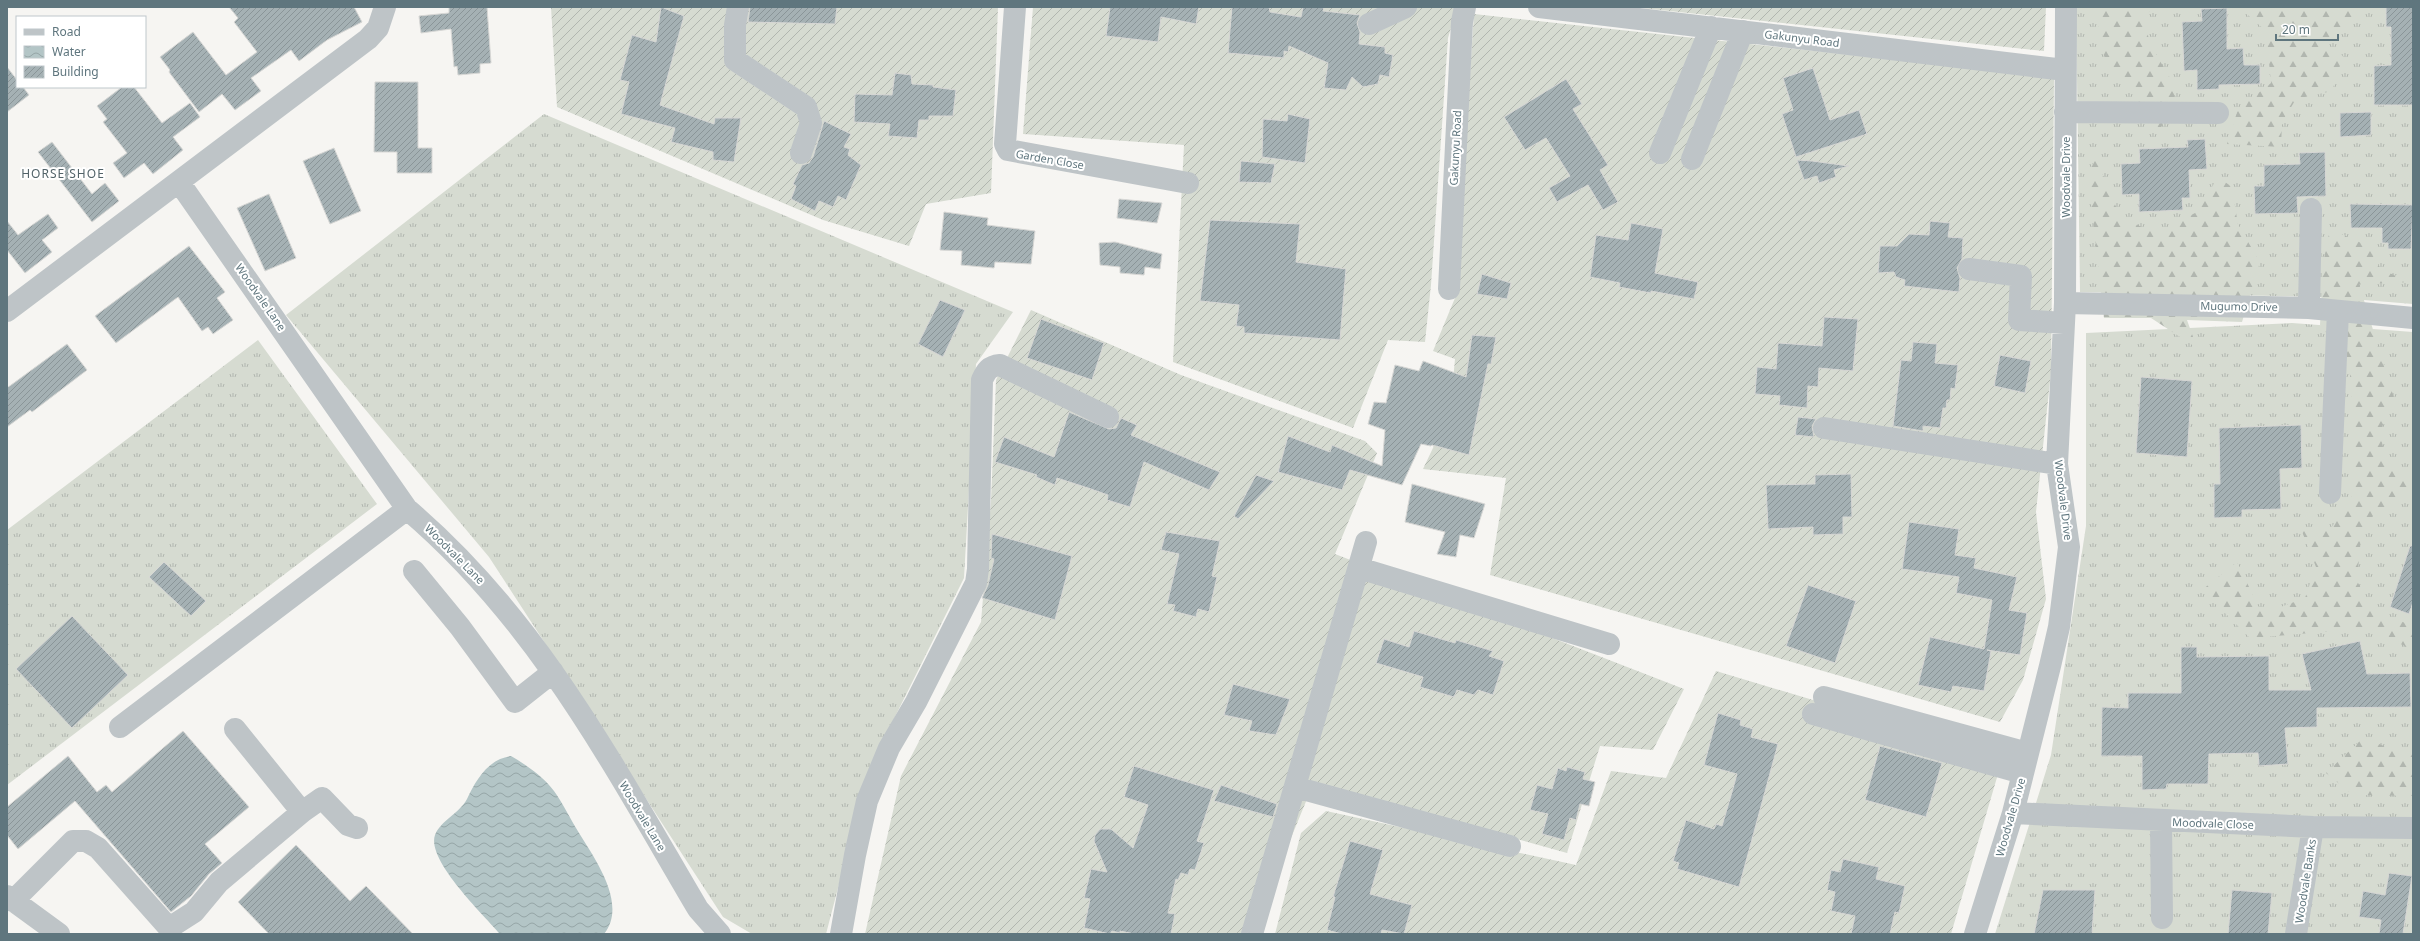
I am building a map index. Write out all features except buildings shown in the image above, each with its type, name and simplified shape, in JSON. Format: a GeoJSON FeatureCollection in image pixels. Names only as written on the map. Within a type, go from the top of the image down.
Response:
{"type":"FeatureCollection","features":[{"type":"Feature","properties":{"kind":"street"},"geometry":{"type":"LineString","coordinates":[[7,311],[368,39],[378,28],[385,7]]}},
{"type":"Feature","properties":{"kind":"street"},"geometry":{"type":"LineString","coordinates":[[738,7],[735,60],[806,107],[812,123],[801,153]]}},
{"type":"Feature","properties":{"kind":"street","name":"Garden Close"},"geometry":{"type":"LineString","coordinates":[[1015,7],[1005,144],[1007,149],[1010,151],[1188,183]]}},
{"type":"Feature","properties":{"kind":"street"},"geometry":{"type":"LineString","coordinates":[[1369,24],[1406,7]]}},
{"type":"Feature","properties":{"kind":"street","name":"Gakunyu Road"},"geometry":{"type":"LineString","coordinates":[[1540,7],[2065,70]]}},
{"type":"Feature","properties":{"kind":"street","name":"Woodvale Drive"},"geometry":{"type":"LineString","coordinates":[[1975,934],[2013,813],[2059,627],[2070,547],[2057,464],[2064,313],[2066,7]]}},
{"type":"Feature","properties":{"kind":"street","name":"Gakunyu Road"},"geometry":{"type":"LineString","coordinates":[[1448,289],[1462,22],[1461,8]]}},
{"type":"Feature","properties":{"kind":"street"},"geometry":{"type":"LineString","coordinates":[[1660,153],[1710,27]]}},
{"type":"Feature","properties":{"kind":"street"},"geometry":{"type":"LineString","coordinates":[[1692,159],[1743,31]]}},
{"type":"Feature","properties":{"kind":"street"},"geometry":{"type":"LineString","coordinates":[[2065,112],[2218,113]]}},
{"type":"Feature","properties":{"kind":"street","name":"Woodvale Lane"},"geometry":{"type":"LineString","coordinates":[[179,182],[407,509],[439,536],[475,572],[524,631],[596,738],[698,909],[720,934]]}},
{"type":"Feature","properties":{"kind":"street"},"geometry":{"type":"LineString","coordinates":[[2309,308],[2311,209]]}},
{"type":"Feature","properties":{"kind":"street","name":"Mugumo Drive"},"geometry":{"type":"LineString","coordinates":[[1969,269],[2021,276],[2019,320],[2064,313],[2309,308],[2413,318]]}},
{"type":"Feature","properties":{"kind":"street"},"geometry":{"type":"LineString","coordinates":[[2330,493],[2338,311]]}},
{"type":"Feature","properties":{"kind":"street"},"geometry":{"type":"LineString","coordinates":[[841,934],[855,855],[867,801],[889,748],[916,702],[976,583],[978,569],[982,380],[986,371],[993,366],[1000,365],[1108,417]]}},
{"type":"Feature","properties":{"kind":"street"},"geometry":{"type":"LineString","coordinates":[[1824,428],[2057,464]]}},
{"type":"Feature","properties":{"kind":"street"},"geometry":{"type":"LineString","coordinates":[[120,727],[407,509]]}},
{"type":"Feature","properties":{"kind":"street"},"geometry":{"type":"LineString","coordinates":[[1252,934],[1366,542]]}},
{"type":"Feature","properties":{"kind":"street"},"geometry":{"type":"LineString","coordinates":[[1359,568],[1609,644]]}},
{"type":"Feature","properties":{"kind":"street"},"geometry":{"type":"LineString","coordinates":[[414,571],[460,627],[515,702],[553,672]]}},
{"type":"Feature","properties":{"kind":"street"},"geometry":{"type":"LineString","coordinates":[[1819,705],[2025,763]]}},
{"type":"Feature","properties":{"kind":"street"},"geometry":{"type":"LineString","coordinates":[[235,729],[302,812]]}},
{"type":"Feature","properties":{"kind":"street"},"geometry":{"type":"LineString","coordinates":[[1295,787],[1510,846]]}},
{"type":"Feature","properties":{"kind":"street"},"geometry":{"type":"LineString","coordinates":[[59,934],[10,898],[72,842],[86,841],[98,848],[169,928],[194,912],[219,882],[302,812],[322,798],[348,825],[357,828]]}},
{"type":"Feature","properties":{"kind":"street","name":"Moodvale Close"},"geometry":{"type":"LineString","coordinates":[[2013,813],[2313,827],[2413,828]]}},
{"type":"Feature","properties":{"kind":"street"},"geometry":{"type":"LineString","coordinates":[[2161,821],[2162,918]]}},
{"type":"Feature","properties":{"kind":"street","name":"Woodvale Banks"},"geometry":{"type":"LineString","coordinates":[[2296,934],[2313,827]]}},
{"type":"Feature","properties":{"kind":"green space"},"geometry":{"type":"Polygon","coordinates":[[[551,7],[998,7],[991,193],[926,204],[909,246],[823,220],[557,107],[551,7]]]}},
{"type":"Feature","properties":{"kind":"green space"},"geometry":{"type":"Polygon","coordinates":[[[1033,7],[1457,7],[1448,38],[1431,285],[1425,342],[1388,340],[1353,428],[1173,362],[1184,145],[1023,134],[1033,7]]]}},
{"type":"Feature","properties":{"kind":"green space"},"geometry":{"type":"Polygon","coordinates":[[[1632,7],[2046,7],[2044,51],[1632,7]]]}},
{"type":"Feature","properties":{"kind":"green space"},"geometry":{"type":"Polygon","coordinates":[[[2076,7],[2413,7],[2413,304],[2327,297],[2080,292],[2076,7]]]}},
{"type":"Feature","properties":{"kind":"green space"},"geometry":{"type":"Polygon","coordinates":[[[2098,7],[2153,7],[2144,18],[2150,44],[2177,90],[2160,130],[2099,49],[2098,7]]]}},
{"type":"Feature","properties":{"kind":"green space"},"geometry":{"type":"Polygon","coordinates":[[[2239,7],[2371,7],[2325,44],[2343,56],[2332,91],[2296,99],[2282,122],[2281,147],[2227,144],[2238,109],[2271,83],[2266,31],[2239,7]]]}},
{"type":"Feature","properties":{"kind":"green space"},"geometry":{"type":"Polygon","coordinates":[[[1474,14],[2054,77],[2051,372],[2036,512],[2046,599],[2023,680],[2000,722],[1490,575],[1506,478],[1423,469],[1450,412],[1455,359],[1433,351],[1455,298],[1474,14]]]}},
{"type":"Feature","properties":{"kind":"green space"},"geometry":{"type":"Polygon","coordinates":[[[544,114],[1013,312],[976,364],[964,578],[869,769],[826,934],[752,934],[723,917],[489,557],[286,315],[544,114]]]}},
{"type":"Feature","properties":{"kind":"green space"},"geometry":{"type":"Polygon","coordinates":[[[2096,156],[2108,189],[2121,218],[2156,233],[2197,212],[2218,177],[2232,187],[2238,225],[2260,262],[2242,322],[2187,320],[2197,348],[2151,318],[2104,318],[2088,175],[2096,156]]]}},
{"type":"Feature","properties":{"kind":"green space"},"geometry":{"type":"Polygon","coordinates":[[[2330,229],[2368,246],[2381,270],[2413,282],[2359,284],[2394,398],[2380,432],[2386,462],[2413,486],[2413,493],[2373,516],[2361,537],[2357,581],[2375,614],[2413,625],[2413,651],[2374,628],[2250,638],[2202,590],[2237,562],[2262,614],[2305,598],[2316,567],[2301,529],[2330,530],[2353,494],[2353,418],[2349,361],[2320,325],[2323,264],[2330,229]]]}},
{"type":"Feature","properties":{"kind":"green space"},"geometry":{"type":"Polygon","coordinates":[[[1031,310],[1181,375],[1365,441],[1377,453],[1335,554],[1684,689],[1653,750],[1600,746],[1567,853],[1314,782],[1284,855],[1263,934],[865,934],[901,776],[981,622],[991,501],[996,380],[1031,310]]]}},
{"type":"Feature","properties":{"kind":"green space"},"geometry":{"type":"Polygon","coordinates":[[[2292,323],[2413,332],[2413,934],[1995,934],[2051,755],[2086,526],[2086,333],[2292,323]]]}},
{"type":"Feature","properties":{"kind":"green space"},"geometry":{"type":"Polygon","coordinates":[[[258,340],[377,504],[7,785],[7,530],[258,340]]]}},
{"type":"Feature","properties":{"kind":"green space"},"geometry":{"type":"Polygon","coordinates":[[[1716,671],[2003,757],[1951,934],[1275,934],[1301,833],[1326,811],[1576,865],[1611,771],[1666,778],[1716,671]]]}},
{"type":"Feature","properties":{"kind":"green space"},"geometry":{"type":"Polygon","coordinates":[[[2364,737],[2399,753],[2413,754],[2413,796],[2353,795],[2326,773],[2364,737]]]}},
{"type":"Feature","properties":{"kind":"water"},"geometry":{"type":"Polygon","coordinates":[[[511,756],[540,776],[554,791],[598,865],[610,894],[612,908],[611,922],[604,934],[500,934],[458,887],[439,858],[435,846],[435,835],[441,825],[464,804],[474,785],[489,766],[496,761],[511,756]]]}},
{"type":"Feature","properties":{"kind":"district","name":"HORSE SHOE"},"geometry":{"type":"Point","coordinates":[63,173]}}]}
